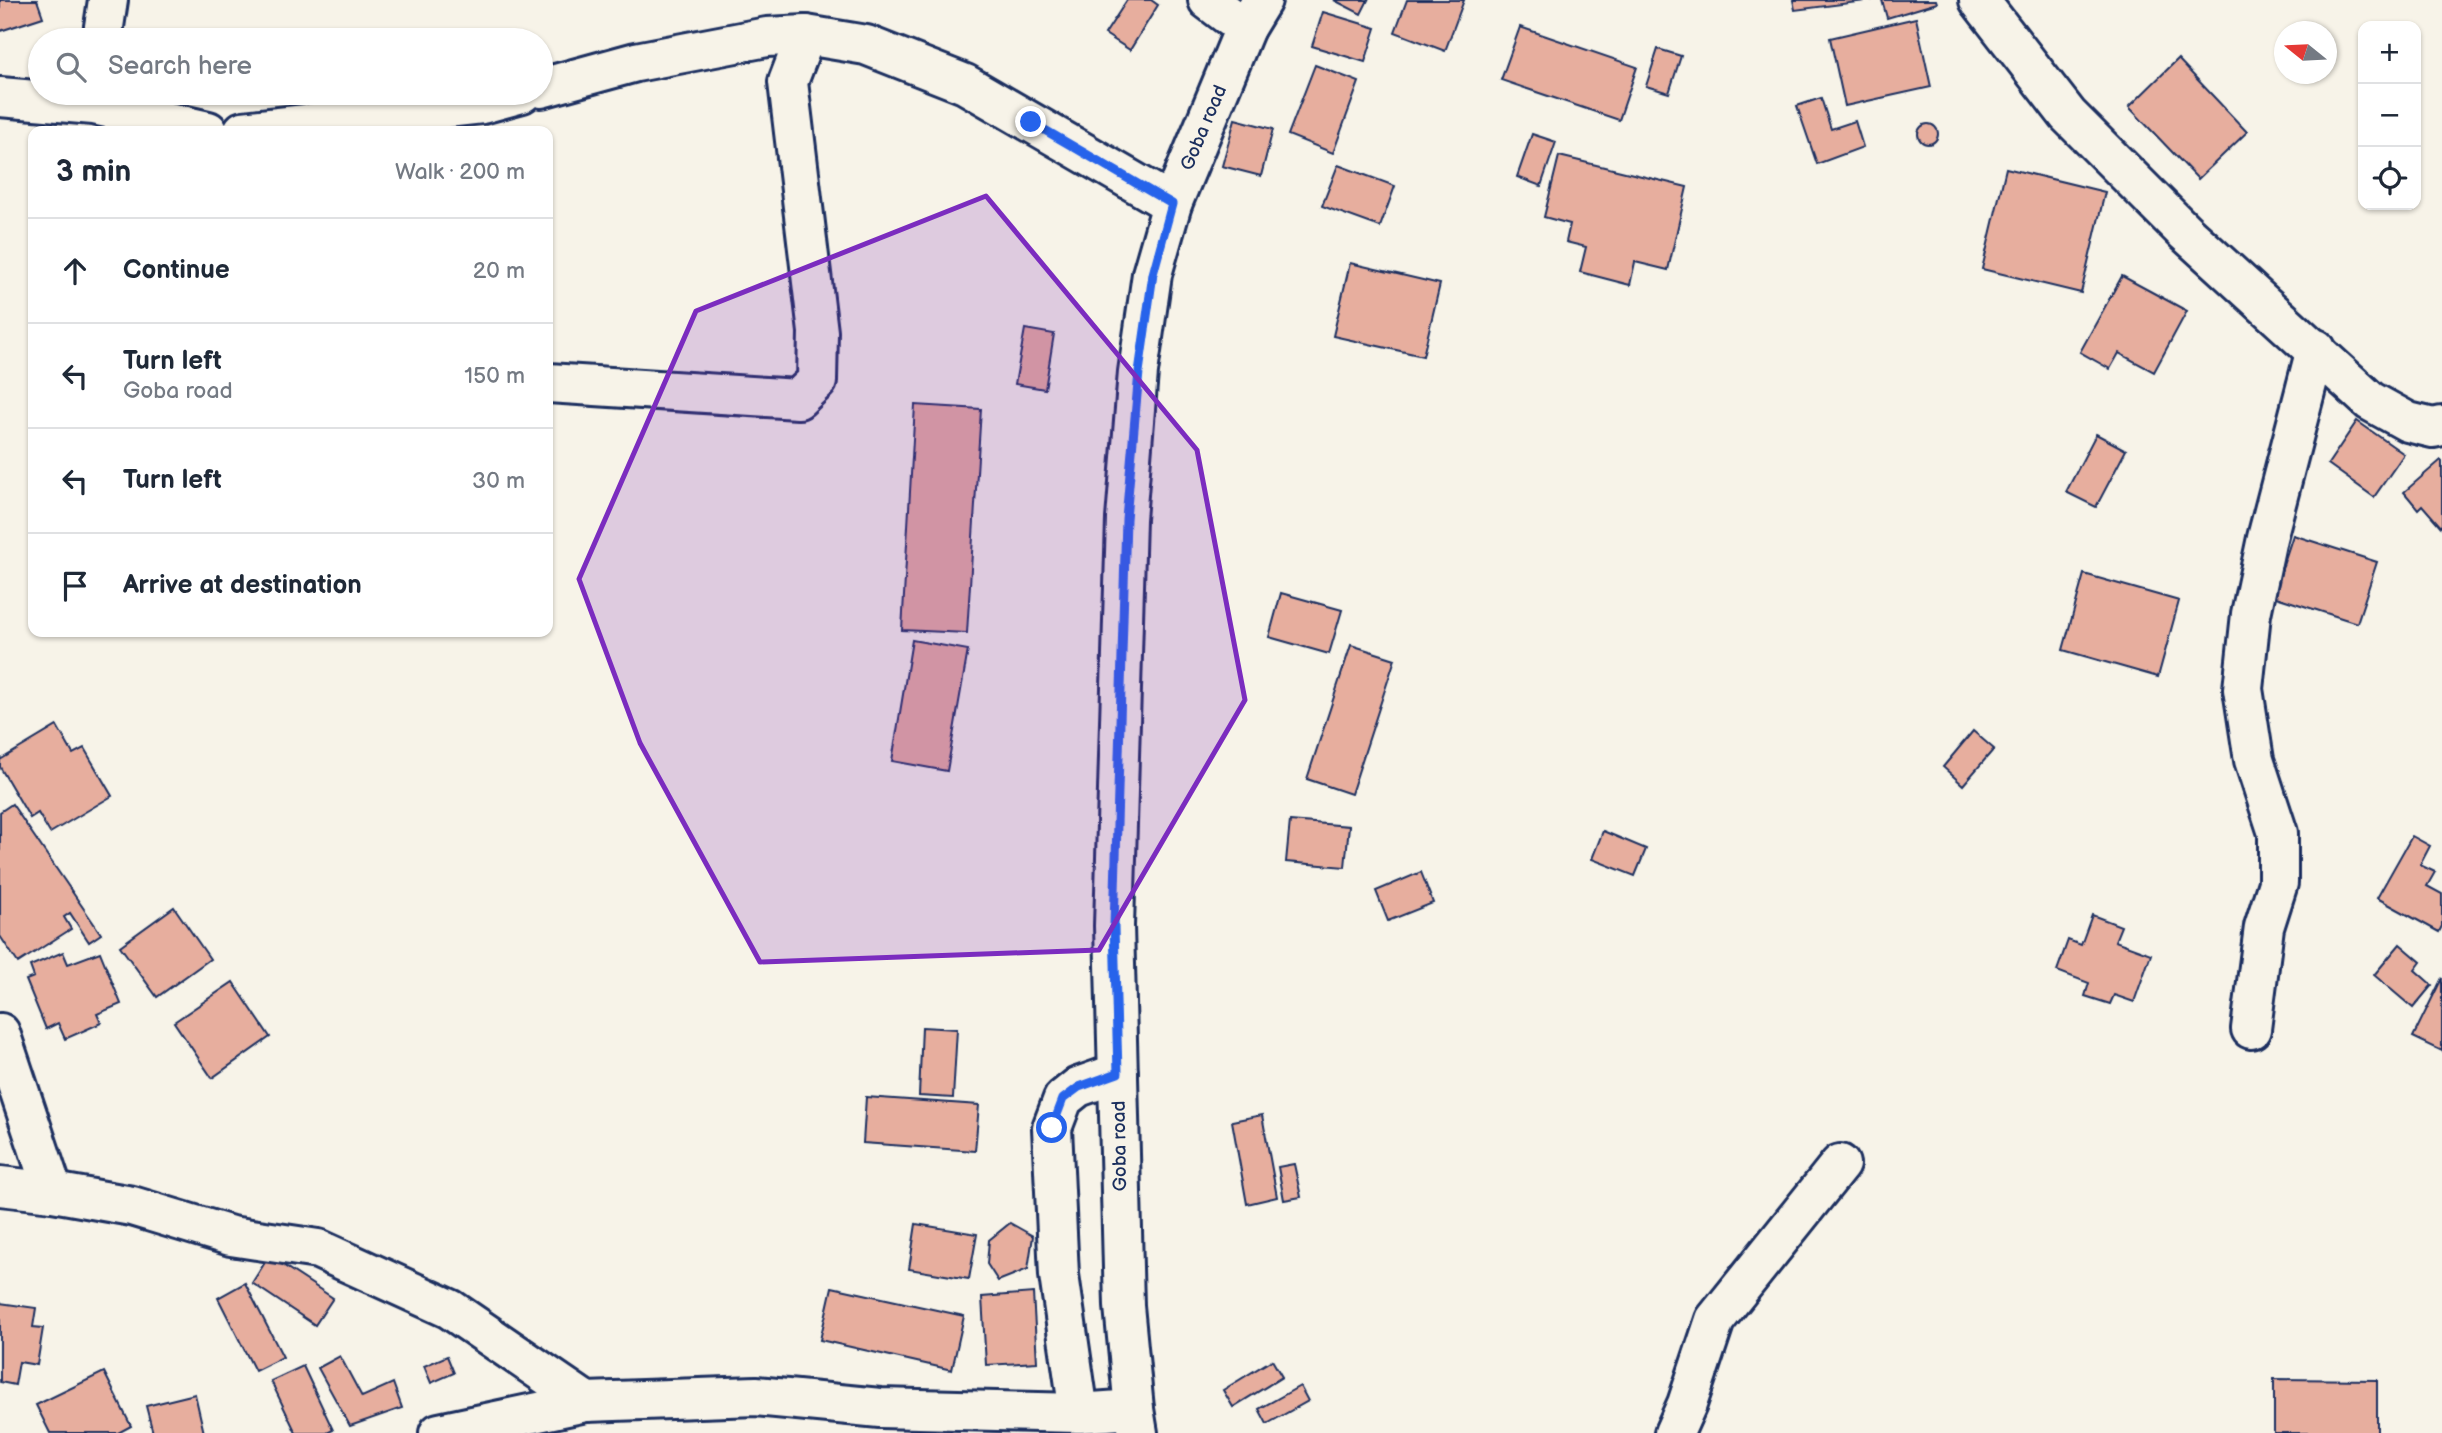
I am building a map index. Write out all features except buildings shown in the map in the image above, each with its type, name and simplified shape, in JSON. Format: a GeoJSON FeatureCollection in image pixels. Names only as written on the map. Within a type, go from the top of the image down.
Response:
{"type":"FeatureCollection","features":[{"type":"Feature","properties":{"kind":"street"},"geometry":{"type":"LineString","coordinates":[[104,28],[107,0]]}},
{"type":"Feature","properties":{"kind":"street"},"geometry":{"type":"LineString","coordinates":[[1208,0],[1254,14]]}},
{"type":"Feature","properties":{"kind":"street"},"geometry":{"type":"LineString","coordinates":[[1979,0],[2068,115],[2186,233],[2370,401],[2408,422],[2433,428],[2442,426]]}},
{"type":"Feature","properties":{"kind":"street","name":"Goba road"},"geometry":{"type":"LineString","coordinates":[[1136,1421],[1124,1306],[1114,926],[1126,519],[1139,372],[1153,274],[1172,204],[1254,14]]}},
{"type":"Feature","properties":{"kind":"street"},"geometry":{"type":"LineString","coordinates":[[553,85],[649,60],[767,37],[806,35],[866,45],[965,84],[1172,204]]}},
{"type":"Feature","properties":{"kind":"street"},"geometry":{"type":"LineString","coordinates":[[553,383],[798,399],[817,381],[818,331],[788,82],[806,35]]}},
{"type":"Feature","properties":{"kind":"street"},"geometry":{"type":"LineString","coordinates":[[0,97],[28,98]]}},
{"type":"Feature","properties":{"kind":"street"},"geometry":{"type":"LineString","coordinates":[[116,105],[190,126]]}},
{"type":"Feature","properties":{"kind":"street"},"geometry":{"type":"LineString","coordinates":[[287,126],[473,105]]}},
{"type":"Feature","properties":{"kind":"street"},"geometry":{"type":"LineString","coordinates":[[2250,1029],[2263,927],[2278,883],[2278,833],[2254,760],[2243,689],[2251,614],[2267,538],[2316,349]]}},
{"type":"Feature","properties":{"kind":"street"},"geometry":{"type":"LineString","coordinates":[[0,1033],[53,1192]]}},
{"type":"Feature","properties":{"kind":"street"},"geometry":{"type":"LineString","coordinates":[[1079,1413],[1059,1275],[1052,1128],[1063,1099],[1079,1087],[1118,1073]]}},
{"type":"Feature","properties":{"kind":"street"},"geometry":{"type":"LineString","coordinates":[[1674,1433],[1688,1404],[1715,1320],[1840,1164]]}},
{"type":"Feature","properties":{"kind":"street"},"geometry":{"type":"LineString","coordinates":[[0,1186],[132,1206],[232,1236],[318,1249],[450,1309],[586,1402]]}},
{"type":"Feature","properties":{"kind":"street"},"geometry":{"type":"LineString","coordinates":[[439,1433],[586,1402],[756,1396],[880,1408],[1079,1413],[1136,1421]]}},
{"type":"Feature","properties":{"kind":"highlighted area"},"geometry":{"type":"Polygon","coordinates":[[[986,196],[1197,450],[1245,700],[1099,950],[760,962],[640,743],[579,579],[696,311],[986,196]]]}},
{"type":"Feature","properties":{"kind":"route"},"geometry":{"type":"LineString","coordinates":[[1031,122],[1172,204],[1153,274],[1139,372],[1126,519],[1114,926],[1118,1073],[1079,1087],[1063,1099],[1052,1128]]}}]}
